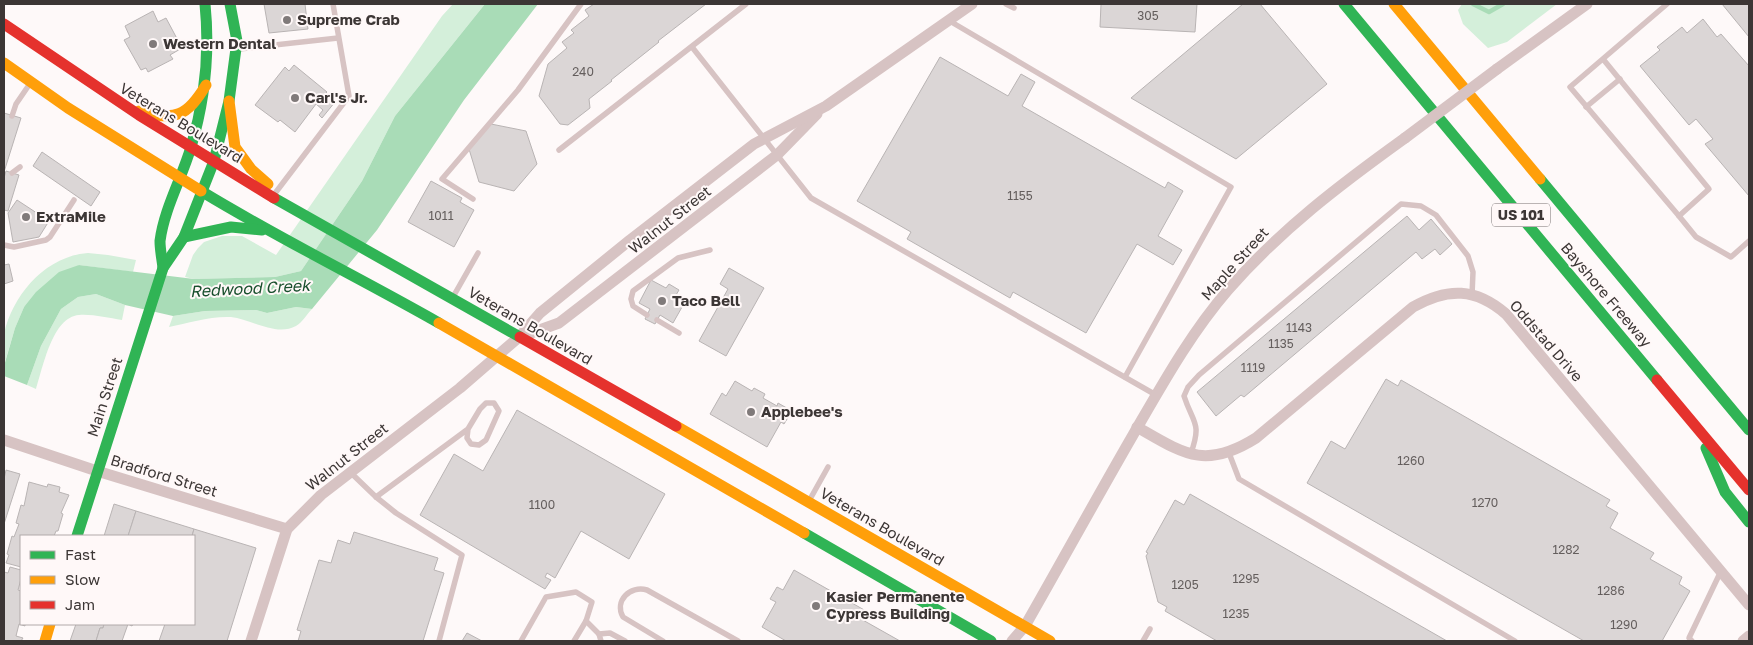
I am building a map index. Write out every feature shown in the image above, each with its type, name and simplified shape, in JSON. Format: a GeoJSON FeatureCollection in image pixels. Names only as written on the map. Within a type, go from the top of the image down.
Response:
{"type":"FeatureCollection","features":[{"type":"Feature","properties":{"kind":"main road","name":"Main Street"},"geometry":{"type":"LineString","coordinates":[[163,268],[160,240],[191,148],[206,85],[209,30],[205,4]]}},
{"type":"Feature","properties":{"kind":"main road","name":"Main Street"},"geometry":{"type":"LineString","coordinates":[[77,535],[163,268],[184,237],[214,161],[229,101],[237,41],[230,4]]}},
{"type":"Feature","properties":{"kind":"main road","name":"Bayshore Freeway"},"geometry":{"type":"LineString","coordinates":[[1344,4],[1749,490]]}},
{"type":"Feature","properties":{"kind":"main road","name":"Bayshore Freeway"},"geometry":{"type":"LineString","coordinates":[[1394,4],[1749,430]]}},
{"type":"Feature","properties":{"kind":"main road","name":"Veterans Boulevard"},"geometry":{"type":"LineString","coordinates":[[4,24],[125,107],[191,148],[1050,641]]}},
{"type":"Feature","properties":{"kind":"main road"},"geometry":{"type":"LineString","coordinates":[[4,63],[91,124],[202,192],[350,275],[392,296],[991,641]]}},
{"type":"Feature","properties":{"kind":"main road"},"geometry":{"type":"LineString","coordinates":[[125,107],[154,115],[167,116],[179,114],[191,107],[206,85]]}},
{"type":"Feature","properties":{"kind":"main road"},"geometry":{"type":"LineString","coordinates":[[229,101],[235,147],[251,168],[288,205]]}},
{"type":"Feature","properties":{"kind":"main road"},"geometry":{"type":"LineString","coordinates":[[184,237],[224,227],[248,228],[276,233]]}},
{"type":"Feature","properties":{"kind":"main road"},"geometry":{"type":"LineString","coordinates":[[1727,403],[1749,426]]}},
{"type":"Feature","properties":{"kind":"main road"},"geometry":{"type":"LineString","coordinates":[[1698,427],[1724,492],[1749,522]]}},
{"type":"Feature","properties":{"kind":"main road"},"geometry":{"type":"LineString","coordinates":[[45,641],[50,625]]}},
{"type":"Feature","properties":{"kind":"street","name":"Walnut Street"},"geometry":{"type":"LineString","coordinates":[[251,641],[287,529],[321,495],[460,388],[519,337],[540,313],[630,240],[754,144],[826,106],[972,4]]}},
{"type":"Feature","properties":{"kind":"street","name":"Maple Street"},"geometry":{"type":"LineString","coordinates":[[1012,641],[1025,626],[1171,369],[1206,318],[1227,292],[1273,242],[1330,193],[1587,4]]}},
{"type":"Feature","properties":{"kind":"street","name":"Walnut Street"},"geometry":{"type":"LineString","coordinates":[[519,337],[559,324],[777,155],[826,106]]}},
{"type":"Feature","properties":{"kind":"street","name":"Oddstad Drive"},"geometry":{"type":"LineString","coordinates":[[1137,427],[1174,449],[1212,456],[1229,453],[1256,438],[1413,307],[1428,298],[1445,294],[1462,293],[1478,296],[1493,303],[1506,314],[1749,605]]}},
{"type":"Feature","properties":{"kind":"street","name":"Bradford Street"},"geometry":{"type":"LineString","coordinates":[[4,440],[97,471],[287,529]]}},
{"type":"Feature","properties":{"kind":"street"},"geometry":{"type":"LineString","coordinates":[[1743,641],[1749,636]]}},
{"type":"Feature","properties":{"kind":"lane"},"geometry":{"type":"LineString","coordinates":[[276,192],[349,96],[333,4]]}},
{"type":"Feature","properties":{"kind":"lane"},"geometry":{"type":"LineString","coordinates":[[473,199],[442,178],[518,90],[581,4]]}},
{"type":"Feature","properties":{"kind":"lane"},"geometry":{"type":"LineString","coordinates":[[559,150],[746,4]]}},
{"type":"Feature","properties":{"kind":"lane"},"geometry":{"type":"LineString","coordinates":[[1006,4],[1014,8]]}},
{"type":"Feature","properties":{"kind":"lane"},"geometry":{"type":"LineString","coordinates":[[1667,4],[1570,86],[1696,237],[1731,257],[1749,241]]}},
{"type":"Feature","properties":{"kind":"lane"},"geometry":{"type":"LineString","coordinates":[[948,20],[1231,187],[1125,377]]}},
{"type":"Feature","properties":{"kind":"lane"},"geometry":{"type":"LineString","coordinates":[[236,50],[338,38]]}},
{"type":"Feature","properties":{"kind":"lane"},"geometry":{"type":"LineString","coordinates":[[692,47],[811,198],[1156,395]]}},
{"type":"Feature","properties":{"kind":"lane"},"geometry":{"type":"LineString","coordinates":[[1603,58],[1709,189],[1679,216]]}},
{"type":"Feature","properties":{"kind":"lane"},"geometry":{"type":"LineString","coordinates":[[1586,107],[1620,79]]}},
{"type":"Feature","properties":{"kind":"lane"},"geometry":{"type":"LineString","coordinates":[[12,116],[16,104],[31,82]]}},
{"type":"Feature","properties":{"kind":"lane"},"geometry":{"type":"LineString","coordinates":[[12,173],[20,166]]}},
{"type":"Feature","properties":{"kind":"lane"},"geometry":{"type":"LineString","coordinates":[[4,245],[14,247],[46,240],[50,237],[74,200]]}},
{"type":"Feature","properties":{"kind":"lane"},"geometry":{"type":"LineString","coordinates":[[1191,453],[1196,437],[1196,422],[1188,410],[1184,396],[1188,387],[1199,375],[1401,204],[1421,206],[1436,215],[1468,256],[1473,272],[1472,295]]}},
{"type":"Feature","properties":{"kind":"lane"},"geometry":{"type":"LineString","coordinates":[[647,315],[633,306],[631,299],[633,291],[678,258],[710,250]]}},
{"type":"Feature","properties":{"kind":"lane"},"geometry":{"type":"LineString","coordinates":[[452,299],[478,253]]}},
{"type":"Feature","properties":{"kind":"lane"},"geometry":{"type":"LineString","coordinates":[[657,320],[679,333]]}},
{"type":"Feature","properties":{"kind":"lane"},"geometry":{"type":"LineString","coordinates":[[376,497],[468,429],[480,409],[486,404],[494,403],[499,411],[486,440],[479,445],[471,444],[467,438],[468,429]]}},
{"type":"Feature","properties":{"kind":"lane"},"geometry":{"type":"LineString","coordinates":[[1229,453],[1239,479],[1515,641]]}},
{"type":"Feature","properties":{"kind":"lane"},"geometry":{"type":"LineString","coordinates":[[808,502],[828,467]]}},
{"type":"Feature","properties":{"kind":"lane"},"geometry":{"type":"LineString","coordinates":[[350,472],[396,513],[462,556],[439,641]]}},
{"type":"Feature","properties":{"kind":"lane"},"geometry":{"type":"LineString","coordinates":[[1692,641],[1689,638],[1721,571]]}},
{"type":"Feature","properties":{"kind":"lane"},"geometry":{"type":"LineString","coordinates":[[663,641],[623,617],[620,612],[623,599],[628,592],[635,588],[647,590],[738,641]]}},
{"type":"Feature","properties":{"kind":"lane"},"geometry":{"type":"LineString","coordinates":[[521,641],[546,598],[576,592],[592,602],[586,621],[574,641]]}},
{"type":"Feature","properties":{"kind":"lane"},"geometry":{"type":"LineString","coordinates":[[586,621],[599,634],[601,641]]}},
{"type":"Feature","properties":{"kind":"lane"},"geometry":{"type":"LineString","coordinates":[[1142,641],[1150,628]]}},
{"type":"Feature","properties":{"kind":"lane"},"geometry":{"type":"LineString","coordinates":[[599,634],[610,632],[625,641]]}},
{"type":"Feature","properties":{"kind":"shaded area"},"geometry":{"type":"Polygon","coordinates":[[[453,4],[485,4],[395,116],[362,181],[301,271],[275,277],[194,279],[185,277],[193,255],[198,248],[204,242],[222,236],[242,236],[276,255],[442,16],[453,4]]]}},
{"type":"Feature","properties":{"kind":"shaded area"},"geometry":{"type":"Polygon","coordinates":[[[1462,4],[1557,4],[1507,42],[1488,48],[1463,24],[1458,10],[1462,4]]]}},
{"type":"Feature","properties":{"kind":"shaded area"},"geometry":{"type":"Polygon","coordinates":[[[88,253],[136,260],[133,272],[79,265],[24,307],[15,328],[4,365],[4,334],[8,319],[23,292],[45,269],[58,261],[88,253]]]}},
{"type":"Feature","properties":{"kind":"shaded area"},"geometry":{"type":"Polygon","coordinates":[[[96,294],[125,305],[122,320],[84,315],[70,318],[62,324],[55,334],[36,389],[27,385],[41,346],[61,309],[78,297],[96,294]]]}},
{"type":"Feature","properties":{"kind":"shaded area"},"geometry":{"type":"Polygon","coordinates":[[[296,307],[312,309],[298,325],[288,329],[272,329],[231,317],[207,319],[169,327],[173,316],[205,311],[256,310],[267,313],[296,307]]]}},
{"type":"Feature","properties":{"kind":"water","name":"Redwood Creek"},"geometry":{"type":"Polygon","coordinates":[[[485,4],[538,4],[464,100],[377,230],[312,309],[296,307],[267,313],[256,310],[205,311],[173,316],[125,305],[96,294],[78,297],[61,309],[41,346],[27,385],[4,376],[4,366],[15,328],[24,307],[36,292],[59,272],[79,265],[194,279],[275,277],[301,271],[362,181],[395,116],[485,4]]]}},
{"type":"Feature","properties":{"kind":"building","name":"Supreme Crab"},"geometry":{"type":"Polygon","coordinates":[[[264,4],[305,4],[308,29],[269,33],[264,4]]]}},
{"type":"Feature","properties":{"kind":"building"},"geometry":{"type":"Polygon","coordinates":[[[594,4],[706,4],[658,41],[589,99],[590,108],[568,125],[560,124],[539,96],[548,64],[567,48],[562,42],[574,33],[571,30],[589,16],[585,10],[594,4]]]}},
{"type":"Feature","properties":{"kind":"building"},"geometry":{"type":"Polygon","coordinates":[[[1101,4],[1197,4],[1195,32],[1100,27],[1101,4]]]}},
{"type":"Feature","properties":{"kind":"building"},"geometry":{"type":"Polygon","coordinates":[[[1243,4],[1260,4],[1327,84],[1236,159],[1131,98],[1243,4]]]}},
{"type":"Feature","properties":{"kind":"building"},"geometry":{"type":"Polygon","coordinates":[[[1722,4],[1749,4],[1749,37],[1722,4]]]}},
{"type":"Feature","properties":{"kind":"building","name":"Western Dental"},"geometry":{"type":"Polygon","coordinates":[[[153,11],[158,22],[166,18],[182,48],[170,55],[173,59],[148,72],[146,68],[141,70],[124,40],[130,37],[125,26],[153,11]]]}},
{"type":"Feature","properties":{"kind":"building"},"geometry":{"type":"Polygon","coordinates":[[[1703,19],[1717,37],[1721,34],[1749,66],[1749,196],[1705,144],[1713,139],[1696,119],[1689,125],[1640,66],[1660,50],[1657,47],[1682,27],[1687,33],[1703,19]]]}},
{"type":"Feature","properties":{"kind":"building"},"geometry":{"type":"Polygon","coordinates":[[[940,57],[1008,96],[1021,74],[1035,82],[1022,106],[1165,188],[1168,182],[1183,191],[1158,236],[1182,250],[1173,265],[1137,244],[1086,333],[1013,292],[1010,298],[907,239],[911,232],[857,201],[940,57]]]}},
{"type":"Feature","properties":{"kind":"building","name":"Carl's Jr."},"geometry":{"type":"Polygon","coordinates":[[[294,65],[327,92],[325,94],[335,102],[322,118],[319,115],[323,110],[316,104],[295,132],[280,120],[278,122],[255,105],[285,67],[289,71],[294,65]]]}},
{"type":"Feature","properties":{"kind":"building"},"geometry":{"type":"Polygon","coordinates":[[[4,113],[21,118],[4,172],[4,113]]]}},
{"type":"Feature","properties":{"kind":"building"},"geometry":{"type":"Polygon","coordinates":[[[491,124],[526,131],[537,164],[514,191],[479,182],[469,149],[491,124]]]}},
{"type":"Feature","properties":{"kind":"building"},"geometry":{"type":"Polygon","coordinates":[[[42,152],[100,192],[91,206],[33,166],[42,152]]]}},
{"type":"Feature","properties":{"kind":"building"},"geometry":{"type":"Polygon","coordinates":[[[6,171],[19,175],[8,211],[4,210],[4,178],[6,171]]]}},
{"type":"Feature","properties":{"kind":"building"},"geometry":{"type":"Polygon","coordinates":[[[431,181],[462,198],[460,202],[474,210],[454,247],[408,222],[431,181]]]}},
{"type":"Feature","properties":{"kind":"building","name":"ExtraMile"},"geometry":{"type":"Polygon","coordinates":[[[17,200],[49,221],[39,237],[13,242],[8,213],[17,200]]]}},
{"type":"Feature","properties":{"kind":"building"},"geometry":{"type":"Polygon","coordinates":[[[1407,216],[1419,230],[1431,219],[1452,244],[1440,255],[1435,249],[1422,259],[1416,252],[1244,397],[1241,395],[1216,416],[1197,392],[1407,216]]]}},
{"type":"Feature","properties":{"kind":"building"},"geometry":{"type":"Polygon","coordinates":[[[9,264],[13,281],[4,284],[4,265],[9,264]]]}},
{"type":"Feature","properties":{"kind":"building"},"geometry":{"type":"Polygon","coordinates":[[[729,268],[764,288],[726,356],[699,341],[728,289],[720,284],[729,268]]]}},
{"type":"Feature","properties":{"kind":"building","name":"Taco Bell"},"geometry":{"type":"Polygon","coordinates":[[[651,280],[666,288],[669,284],[679,290],[676,295],[686,300],[673,323],[660,315],[655,324],[645,319],[650,309],[639,303],[651,280]]]}},
{"type":"Feature","properties":{"kind":"building"},"geometry":{"type":"Polygon","coordinates":[[[1386,379],[1398,386],[1401,380],[1610,500],[1606,506],[1618,513],[1610,528],[1654,553],[1650,559],[1682,577],[1679,584],[1690,591],[1662,641],[1584,641],[1307,483],[1331,441],[1345,449],[1386,379]]]}},
{"type":"Feature","properties":{"kind":"building","name":"Applebee's"},"geometry":{"type":"Polygon","coordinates":[[[735,381],[752,391],[754,388],[765,394],[763,398],[777,406],[778,403],[792,411],[784,424],[781,422],[767,447],[710,414],[722,393],[726,396],[735,381]]]}},
{"type":"Feature","properties":{"kind":"building"},"geometry":{"type":"Polygon","coordinates":[[[517,410],[665,494],[629,559],[581,531],[555,578],[547,573],[545,577],[551,580],[545,589],[420,515],[454,454],[483,471],[517,410]]]}},
{"type":"Feature","properties":{"kind":"building"},"geometry":{"type":"Polygon","coordinates":[[[6,470],[20,474],[4,524],[4,479],[6,470]]]}},
{"type":"Feature","properties":{"kind":"building"},"geometry":{"type":"Polygon","coordinates":[[[29,482],[47,487],[48,484],[60,487],[59,492],[69,495],[61,513],[63,514],[58,531],[54,535],[20,535],[20,567],[6,563],[12,536],[14,537],[19,524],[16,523],[21,505],[24,506],[29,482]]]}},
{"type":"Feature","properties":{"kind":"building"},"geometry":{"type":"Polygon","coordinates":[[[1190,494],[1447,641],[1217,641],[1165,611],[1167,607],[1158,602],[1146,556],[1148,553],[1146,552],[1175,500],[1184,505],[1190,494]]]}},
{"type":"Feature","properties":{"kind":"building"},"geometry":{"type":"Polygon","coordinates":[[[114,504],[136,511],[128,535],[104,535],[114,504]]]}},
{"type":"Feature","properties":{"kind":"building"},"geometry":{"type":"Polygon","coordinates":[[[136,511],[194,529],[192,535],[128,535],[136,511]]]}},
{"type":"Feature","properties":{"kind":"building"},"geometry":{"type":"Polygon","coordinates":[[[194,529],[256,548],[227,641],[159,641],[165,625],[195,625],[195,535],[192,535],[194,529]]]}},
{"type":"Feature","properties":{"kind":"building"},"geometry":{"type":"Polygon","coordinates":[[[354,532],[438,558],[434,570],[444,573],[423,641],[298,641],[301,631],[297,630],[319,560],[331,563],[338,540],[350,544],[354,532]]]}},
{"type":"Feature","properties":{"kind":"building"},"geometry":{"type":"Polygon","coordinates":[[[10,567],[20,570],[18,590],[20,591],[20,624],[16,636],[23,638],[21,641],[4,641],[4,572],[8,573],[10,567]]]}},
{"type":"Feature","properties":{"kind":"building","name":"Kasier Permanente Cypress Building"},"geometry":{"type":"Polygon","coordinates":[[[794,570],[866,611],[861,619],[900,641],[786,641],[762,627],[776,602],[770,599],[777,587],[783,590],[794,570]]]}},
{"type":"Feature","properties":{"kind":"building"},"geometry":{"type":"Polygon","coordinates":[[[76,625],[104,625],[103,628],[100,628],[96,641],[70,641],[76,625]]]}},
{"type":"Feature","properties":{"kind":"building"},"geometry":{"type":"Polygon","coordinates":[[[104,625],[128,625],[122,641],[96,641],[100,628],[103,628],[104,625]]]}},
{"type":"Feature","properties":{"kind":"building"},"geometry":{"type":"Polygon","coordinates":[[[467,633],[482,641],[462,641],[467,633]]]}},
{"type":"Feature","properties":{"kind":"waterway"},"geometry":{"type":"LineString","coordinates":[[1473,4],[1489,12],[1503,4]]}},
{"type":"Feature","properties":{"kind":"traffic: fast"},"geometry":{"type":"LineString","coordinates":[[163,268],[160,241],[162,229],[191,147],[203,94],[207,40],[205,4]]}},
{"type":"Feature","properties":{"kind":"traffic: fast"},"geometry":{"type":"LineString","coordinates":[[77,535],[163,268],[184,237],[214,161],[229,101],[237,41],[230,4]]}},
{"type":"Feature","properties":{"kind":"traffic: fast"},"geometry":{"type":"LineString","coordinates":[[1344,4],[1657,380]]}},
{"type":"Feature","properties":{"kind":"traffic: fast"},"geometry":{"type":"LineString","coordinates":[[1540,179],[1749,430]]}},
{"type":"Feature","properties":{"kind":"traffic: fast"},"geometry":{"type":"LineString","coordinates":[[201,191],[439,323]]}},
{"type":"Feature","properties":{"kind":"traffic: fast"},"geometry":{"type":"LineString","coordinates":[[274,198],[520,337]]}},
{"type":"Feature","properties":{"kind":"traffic: fast"},"geometry":{"type":"LineString","coordinates":[[184,237],[231,227],[262,230]]}},
{"type":"Feature","properties":{"kind":"traffic: fast"},"geometry":{"type":"LineString","coordinates":[[1706,448],[1725,492],[1749,522]]}},
{"type":"Feature","properties":{"kind":"traffic: fast"},"geometry":{"type":"LineString","coordinates":[[804,533],[991,641]]}},
{"type":"Feature","properties":{"kind":"traffic: slow"},"geometry":{"type":"LineString","coordinates":[[1394,4],[1540,179]]}},
{"type":"Feature","properties":{"kind":"traffic: slow"},"geometry":{"type":"LineString","coordinates":[[4,63],[68,108],[201,191]]}},
{"type":"Feature","properties":{"kind":"traffic: slow"},"geometry":{"type":"LineString","coordinates":[[139,111],[162,116],[179,114],[193,104],[206,85]]}},
{"type":"Feature","properties":{"kind":"traffic: slow"},"geometry":{"type":"LineString","coordinates":[[229,101],[235,147],[251,169],[268,184]]}},
{"type":"Feature","properties":{"kind":"traffic: slow"},"geometry":{"type":"LineString","coordinates":[[439,323],[804,533]]}},
{"type":"Feature","properties":{"kind":"traffic: slow"},"geometry":{"type":"LineString","coordinates":[[676,426],[1050,641]]}},
{"type":"Feature","properties":{"kind":"traffic: slow"},"geometry":{"type":"LineString","coordinates":[[45,641],[50,625]]}},
{"type":"Feature","properties":{"kind":"traffic: jam"},"geometry":{"type":"LineString","coordinates":[[4,24],[139,115],[274,198]]}},
{"type":"Feature","properties":{"kind":"traffic: jam"},"geometry":{"type":"LineString","coordinates":[[520,337],[676,426]]}},
{"type":"Feature","properties":{"kind":"traffic: jam"},"geometry":{"type":"LineString","coordinates":[[1657,380],[1749,490]]}},
{"type":"Feature","properties":{"kind":"place","name":"Supreme Crab"},"geometry":{"type":"Point","coordinates":[287,20]}},
{"type":"Feature","properties":{"kind":"place","name":"Western Dental"},"geometry":{"type":"Point","coordinates":[153,44]}},
{"type":"Feature","properties":{"kind":"place","name":"Carl's Jr."},"geometry":{"type":"Point","coordinates":[295,98]}},
{"type":"Feature","properties":{"kind":"place","name":"ExtraMile"},"geometry":{"type":"Point","coordinates":[26,217]}},
{"type":"Feature","properties":{"kind":"place","name":"Taco Bell"},"geometry":{"type":"Point","coordinates":[662,301]}},
{"type":"Feature","properties":{"kind":"place","name":"Applebee's"},"geometry":{"type":"Point","coordinates":[751,412]}},
{"type":"Feature","properties":{"kind":"place","name":"Kasier Permanente Cypress Building"},"geometry":{"type":"Point","coordinates":[816,606]}}]}
